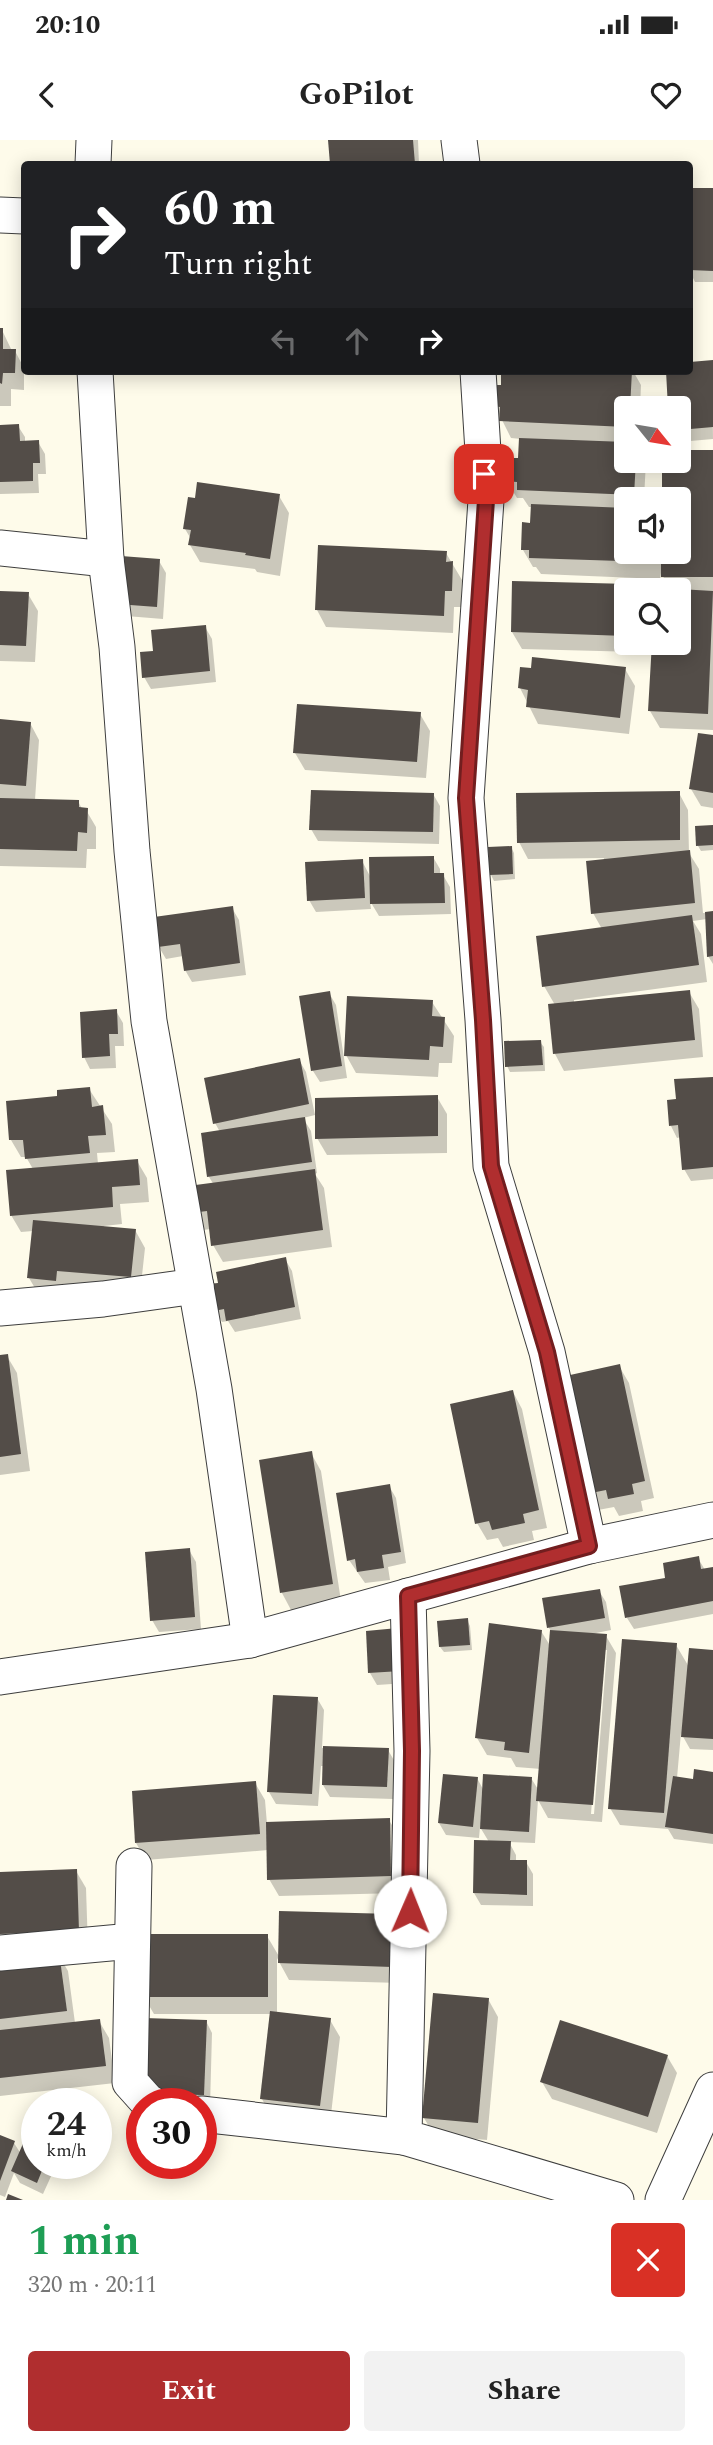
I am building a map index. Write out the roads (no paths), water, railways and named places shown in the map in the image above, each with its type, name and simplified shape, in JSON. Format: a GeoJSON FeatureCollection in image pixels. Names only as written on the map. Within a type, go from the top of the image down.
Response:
{"type":"FeatureCollection","features":[{"type":"Feature","properties":{"kind":"street"},"geometry":{"type":"LineString","coordinates":[[93,140],[93,161]]}},
{"type":"Feature","properties":{"kind":"street"},"geometry":{"type":"LineString","coordinates":[[459,140],[462,161]]}},
{"type":"Feature","properties":{"kind":"street"},"geometry":{"type":"LineString","coordinates":[[0,215],[21,216]]}},
{"type":"Feature","properties":{"kind":"street"},"geometry":{"type":"LineString","coordinates":[[95,375],[106,559],[117,647],[132,851],[149,1021],[214,1389],[250,1640]]}},
{"type":"Feature","properties":{"kind":"street"},"geometry":{"type":"LineString","coordinates":[[478,375],[486,500],[466,798],[491,1166],[547,1352],[589,1546]]}},
{"type":"Feature","properties":{"kind":"street"},"geometry":{"type":"LineString","coordinates":[[0,548],[106,559]]}},
{"type":"Feature","properties":{"kind":"street"},"geometry":{"type":"LineString","coordinates":[[0,1308],[103,1299],[196,1286]]}},
{"type":"Feature","properties":{"kind":"street"},"geometry":{"type":"LineString","coordinates":[[0,1677],[250,1640],[589,1546],[713,1520]]}},
{"type":"Feature","properties":{"kind":"street"},"geometry":{"type":"LineString","coordinates":[[404,2137],[412,1751],[408,1596]]}},
{"type":"Feature","properties":{"kind":"street"},"geometry":{"type":"LineString","coordinates":[[134,1866],[130,2082],[135,2088]]}},
{"type":"Feature","properties":{"kind":"street"},"geometry":{"type":"LineString","coordinates":[[0,1953],[132,1941]]}},
{"type":"Feature","properties":{"kind":"street"},"geometry":{"type":"LineString","coordinates":[[663,2200],[713,2090]]}},
{"type":"Feature","properties":{"kind":"street"},"geometry":{"type":"LineString","coordinates":[[217,2116],[404,2137],[616,2200]]}}]}
